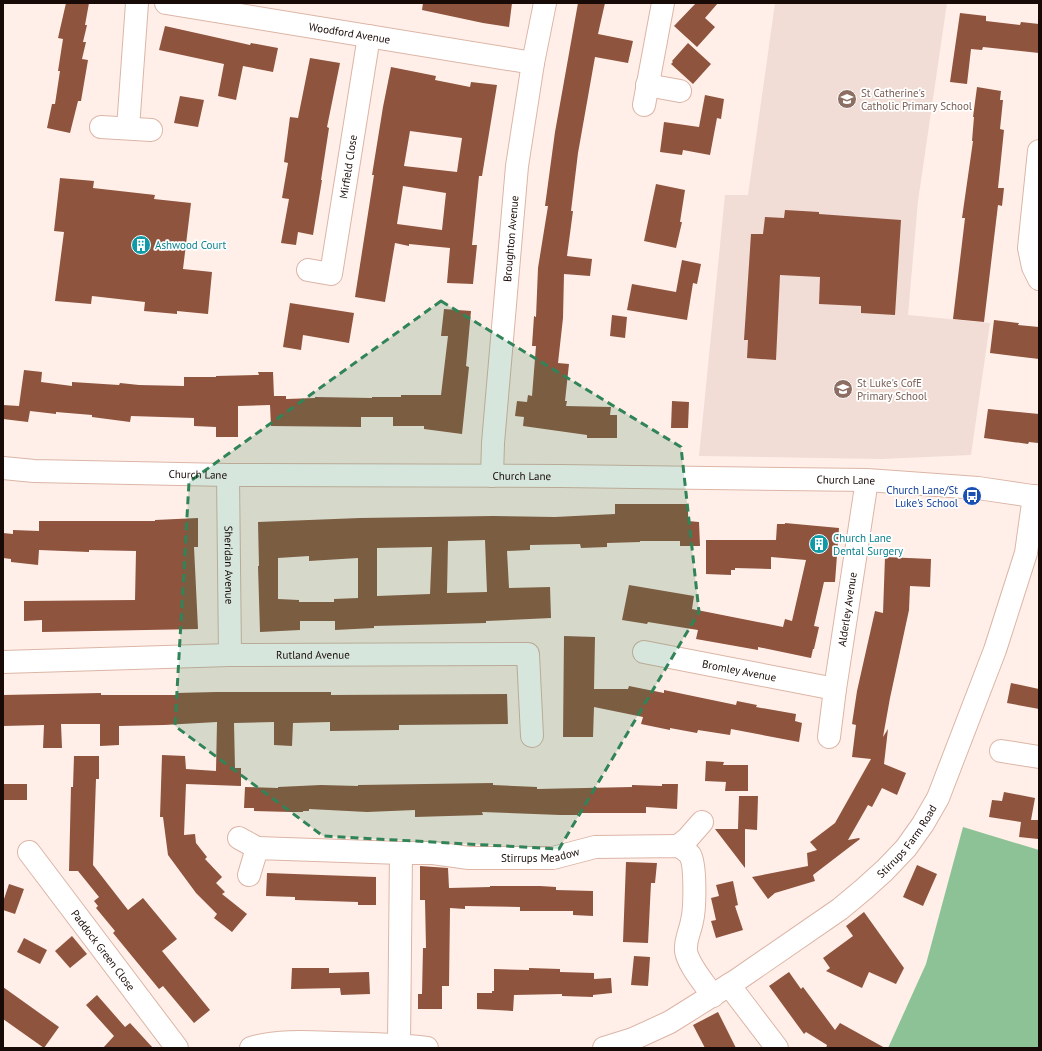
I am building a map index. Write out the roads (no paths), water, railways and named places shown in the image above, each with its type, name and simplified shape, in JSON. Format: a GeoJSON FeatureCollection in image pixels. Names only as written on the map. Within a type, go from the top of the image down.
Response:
{"type":"FeatureCollection","features":[{"type":"Feature","properties":{"kind":"street"},"geometry":{"type":"LineString","coordinates":[[128,128],[137,3]]}},
{"type":"Feature","properties":{"kind":"street","name":"Woodford Avenue"},"geometry":{"type":"LineString","coordinates":[[166,3],[533,63]]}},
{"type":"Feature","properties":{"kind":"street","name":"Broughton Avenue"},"geometry":{"type":"LineString","coordinates":[[492,476],[493,443],[517,166],[533,63],[545,3]]}},
{"type":"Feature","properties":{"kind":"street"},"geometry":{"type":"LineString","coordinates":[[663,3],[646,95],[680,91]]}},
{"type":"Feature","properties":{"kind":"street","name":"Mirfield Close"},"geometry":{"type":"LineString","coordinates":[[308,270],[331,274],[369,36]]}},
{"type":"Feature","properties":{"kind":"street"},"geometry":{"type":"LineString","coordinates":[[102,127],[151,130]]}},
{"type":"Feature","properties":{"kind":"street"},"geometry":{"type":"LineString","coordinates":[[1039,150],[1029,248],[1033,267],[1039,279]]}},
{"type":"Feature","properties":{"kind":"street","name":"Church Lane"},"geometry":{"type":"LineString","coordinates":[[3,468],[34,471],[228,475],[867,480],[978,488],[1036,496]]}},
{"type":"Feature","properties":{"kind":"street","name":"Sheridan Avenue"},"geometry":{"type":"LineString","coordinates":[[228,475],[230,655]]}},
{"type":"Feature","properties":{"kind":"street","name":"Alderley Avenue"},"geometry":{"type":"LineString","coordinates":[[830,737],[835,689],[867,480]]}},
{"type":"Feature","properties":{"kind":"street","name":"Stirrups Farm Road"},"geometry":{"type":"LineString","coordinates":[[604,1048],[633,1039],[670,1022],[721,990],[840,909],[885,870],[906,848],[923,824],[938,798],[995,650],[1026,554],[1036,496]]}},
{"type":"Feature","properties":{"kind":"street","name":"Bromley Avenue"},"geometry":{"type":"LineString","coordinates":[[644,652],[835,689]]}},
{"type":"Feature","properties":{"kind":"street","name":"Rutland Avenue"},"geometry":{"type":"LineString","coordinates":[[11,656],[528,654],[532,736]]}},
{"type":"Feature","properties":{"kind":"street"},"geometry":{"type":"LineString","coordinates":[[1001,751],[1039,757]]}},
{"type":"Feature","properties":{"kind":"street"},"geometry":{"type":"LineString","coordinates":[[702,822],[688,838],[678,846],[690,854],[693,862],[694,910],[692,923],[686,941],[686,952],[690,962],[721,990],[778,1048]]}},
{"type":"Feature","properties":{"kind":"street","name":"Stirrups Meadow"},"geometry":{"type":"LineString","coordinates":[[249,875],[248,843],[401,853],[433,853],[469,858],[553,858],[595,847],[678,846]]}},
{"type":"Feature","properties":{"kind":"street","name":"Paddock Green Close"},"geometry":{"type":"LineString","coordinates":[[29,852],[177,1048]]}},
{"type":"Feature","properties":{"kind":"street"},"geometry":{"type":"LineString","coordinates":[[399,1044],[401,853]]}},
{"type":"Feature","properties":{"kind":"street"},"geometry":{"type":"LineString","coordinates":[[251,1048],[292,1042],[399,1044],[427,1048]]}},
{"type":"Feature","properties":{"kind":"place","name":"St Catherine's Catholic Primary School"},"geometry":{"type":"Point","coordinates":[847,99]}},
{"type":"Feature","properties":{"kind":"place","name":"Ashwood Court"},"geometry":{"type":"Point","coordinates":[141,245]}},
{"type":"Feature","properties":{"kind":"place","name":"St Luke's CofE Primary School"},"geometry":{"type":"Point","coordinates":[843,389]}},
{"type":"Feature","properties":{"kind":"place","name":"Church Lane/St Luke's School"},"geometry":{"type":"Point","coordinates":[972,496]}},
{"type":"Feature","properties":{"kind":"place","name":"Church Lane Dental Surgery"},"geometry":{"type":"Point","coordinates":[819,544]}}]}
